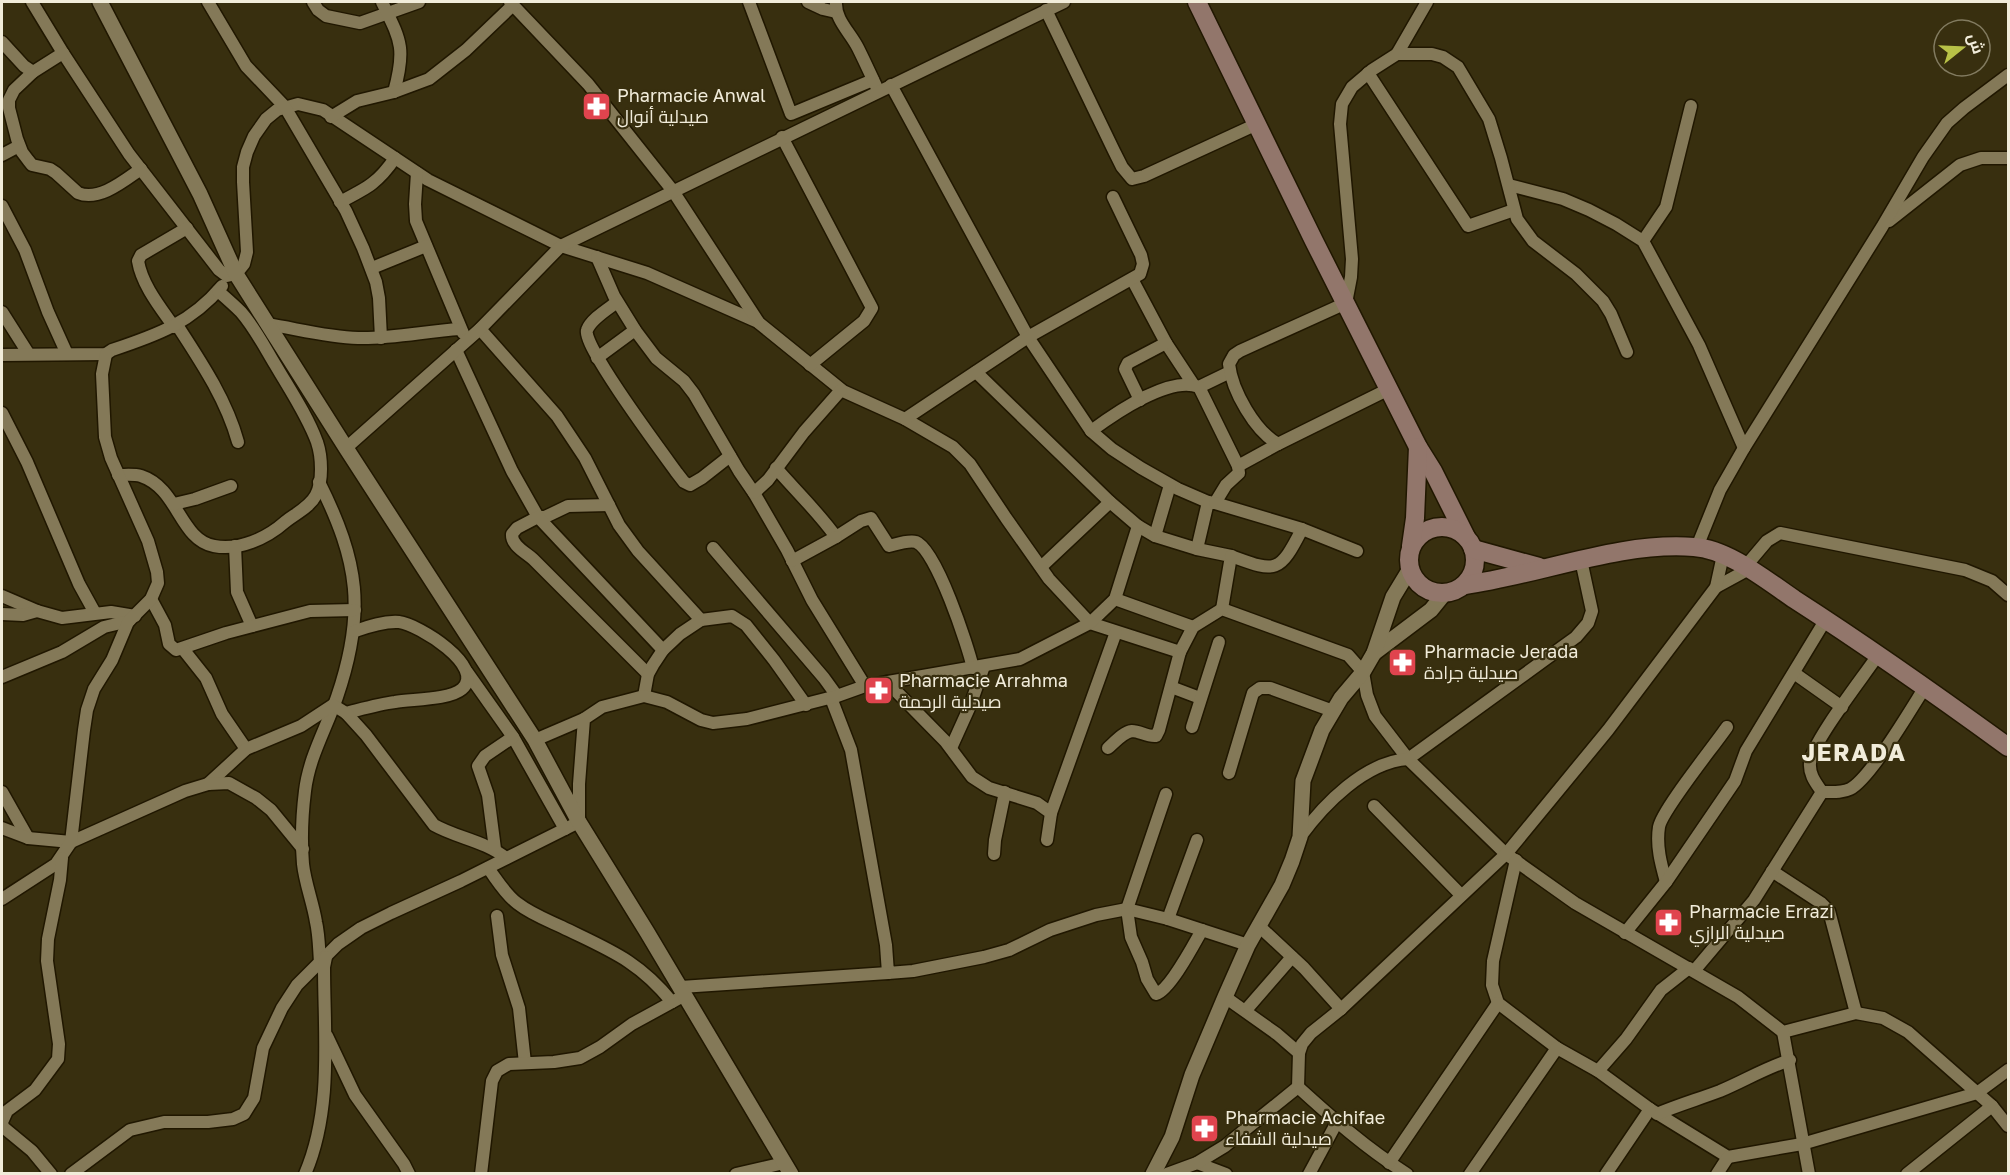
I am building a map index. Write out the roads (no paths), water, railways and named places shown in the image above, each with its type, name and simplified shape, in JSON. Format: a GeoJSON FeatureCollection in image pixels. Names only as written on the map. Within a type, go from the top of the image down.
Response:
{"type":"FeatureCollection","features":[{"type":"Feature","properties":{"kind":"main road"},"geometry":{"type":"LineString","coordinates":[[1197,2],[1314,241],[1418,447],[1470,543],[1474,568],[1465,585]]}},
{"type":"Feature","properties":{"kind":"main road"},"geometry":{"type":"LineString","coordinates":[[1418,447],[1415,518],[1410,560],[1415,579],[1422,587],[1444,594],[1465,585],[1508,578],[1581,560],[1649,548],[1697,547],[1723,555],[1747,568],[1826,619],[2008,747]]}},
{"type":"Feature","properties":{"kind":"main road"},"geometry":{"type":"LineString","coordinates":[[1410,560],[1414,543],[1429,530],[1439,527],[1458,531],[1470,543],[1544,568]]}},
{"type":"Feature","properties":{"kind":"street"},"geometry":{"type":"LineString","coordinates":[[32,2],[129,154],[223,274],[233,275]]}},
{"type":"Feature","properties":{"kind":"street"},"geometry":{"type":"LineString","coordinates":[[99,2],[200,194],[233,275],[267,324],[535,740],[572,825]]}},
{"type":"Feature","properties":{"kind":"street"},"geometry":{"type":"LineString","coordinates":[[208,2],[246,66],[285,107],[340,202],[372,268],[379,298],[381,338]]}},
{"type":"Feature","properties":{"kind":"street"},"geometry":{"type":"LineString","coordinates":[[313,2],[326,16],[352,23],[366,22],[384,7],[419,2]]}},
{"type":"Feature","properties":{"kind":"street"},"geometry":{"type":"LineString","coordinates":[[749,2],[790,114],[875,85],[891,85],[1064,2]]}},
{"type":"Feature","properties":{"kind":"street"},"geometry":{"type":"LineString","coordinates":[[808,2],[823,9],[836,7],[875,85]]}},
{"type":"Feature","properties":{"kind":"street"},"geometry":{"type":"LineString","coordinates":[[1278,444],[1267,438],[1258,428],[1235,387],[1229,364],[1240,351],[1346,303],[1352,259],[1340,124],[1342,104],[1352,87],[1368,73],[1397,54],[1426,2]]}},
{"type":"Feature","properties":{"kind":"street"},"geometry":{"type":"LineString","coordinates":[[331,117],[357,100],[414,86],[437,74],[466,50],[512,3],[588,84],[673,191],[759,322]]}},
{"type":"Feature","properties":{"kind":"street"},"geometry":{"type":"LineString","coordinates":[[384,7],[401,44],[394,92]]}},
{"type":"Feature","properties":{"kind":"street"},"geometry":{"type":"LineString","coordinates":[[1046,10],[1122,167],[1132,179],[1144,176],[1257,124]]}},
{"type":"Feature","properties":{"kind":"street"},"geometry":{"type":"LineString","coordinates":[[2,42],[24,66],[33,72]]}},
{"type":"Feature","properties":{"kind":"street"},"geometry":{"type":"LineString","coordinates":[[63,53],[33,72],[14,90],[9,100],[11,121],[22,152],[32,165],[51,169],[84,196],[111,188],[141,169]]}},
{"type":"Feature","properties":{"kind":"street"},"geometry":{"type":"LineString","coordinates":[[1397,54],[1432,54],[1443,57],[1458,67],[1489,119],[1509,185],[1516,219],[1533,241],[1576,274],[1603,301],[1628,352]]}},
{"type":"Feature","properties":{"kind":"street"},"geometry":{"type":"LineString","coordinates":[[1368,73],[1468,226],[1514,210]]}},
{"type":"Feature","properties":{"kind":"street"},"geometry":{"type":"LineString","coordinates":[[1697,547],[1720,490],[1744,448],[1923,157],[1947,123],[2008,75]]}},
{"type":"Feature","properties":{"kind":"street"},"geometry":{"type":"LineString","coordinates":[[346,448],[467,341],[561,246],[782,137],[875,85]]}},
{"type":"Feature","properties":{"kind":"street"},"geometry":{"type":"LineString","coordinates":[[891,85],[1028,337],[1091,431],[1112,449],[1170,485],[1212,503],[1302,530],[1357,551]]}},
{"type":"Feature","properties":{"kind":"street"},"geometry":{"type":"LineString","coordinates":[[2,354],[106,354],[176,326],[194,314],[244,264],[247,252],[243,167],[247,152],[260,126],[277,110],[285,107],[298,104],[313,107],[323,110],[417,173],[561,246],[647,273],[759,322],[841,390],[905,419],[953,447],[970,464],[1041,567],[1090,623],[1180,652]]}},
{"type":"Feature","properties":{"kind":"street"},"geometry":{"type":"LineString","coordinates":[[1643,241],[1666,207],[1690,106]]}},
{"type":"Feature","properties":{"kind":"street"},"geometry":{"type":"LineString","coordinates":[[782,137],[872,308],[864,321],[810,365]]}},
{"type":"Feature","properties":{"kind":"street"},"geometry":{"type":"LineString","coordinates":[[2,155],[19,146]]}},
{"type":"Feature","properties":{"kind":"street"},"geometry":{"type":"LineString","coordinates":[[340,202],[372,185],[385,173],[395,158]]}},
{"type":"Feature","properties":{"kind":"street"},"geometry":{"type":"LineString","coordinates":[[1882,226],[1960,165],[1981,158],[2008,158]]}},
{"type":"Feature","properties":{"kind":"street"},"geometry":{"type":"LineString","coordinates":[[417,173],[416,221],[467,341]]}},
{"type":"Feature","properties":{"kind":"street"},"geometry":{"type":"LineString","coordinates":[[1509,185],[1563,199],[1616,224],[1643,241],[1699,345],[1744,448]]}},
{"type":"Feature","properties":{"kind":"street"},"geometry":{"type":"LineString","coordinates":[[905,419],[1028,337],[1140,274],[1143,264],[1141,255],[1113,196]]}},
{"type":"Feature","properties":{"kind":"street"},"geometry":{"type":"LineString","coordinates":[[2,206],[25,250],[48,312],[67,354]]}},
{"type":"Feature","properties":{"kind":"street"},"geometry":{"type":"LineString","coordinates":[[188,228],[141,255],[138,261],[141,273],[157,303],[176,326],[212,380],[228,412],[238,442]]}},
{"type":"Feature","properties":{"kind":"street"},"geometry":{"type":"LineString","coordinates":[[372,268],[426,246]]}},
{"type":"Feature","properties":{"kind":"street"},"geometry":{"type":"LineString","coordinates":[[597,257],[606,283],[635,330],[656,358],[684,381],[694,394],[754,493],[812,600],[866,686]]}},
{"type":"Feature","properties":{"kind":"street"},"geometry":{"type":"LineString","coordinates":[[1132,279],[1166,343],[1196,385],[1238,466],[1239,473],[1212,503],[1197,549]]}},
{"type":"Feature","properties":{"kind":"street"},"geometry":{"type":"LineString","coordinates":[[118,475],[144,477],[160,488],[174,504],[186,525],[205,543],[214,546],[235,546],[265,537],[276,531],[316,495],[320,455],[317,443],[297,401],[258,335],[242,313],[218,291]]}},
{"type":"Feature","properties":{"kind":"street"},"geometry":{"type":"LineString","coordinates":[[617,302],[587,329],[586,335],[597,358],[684,482],[690,484],[696,482],[730,456]]}},
{"type":"Feature","properties":{"kind":"street"},"geometry":{"type":"LineString","coordinates":[[2,312],[28,353]]}},
{"type":"Feature","properties":{"kind":"street"},"geometry":{"type":"LineString","coordinates":[[267,324],[338,337],[381,338],[460,329]]}},
{"type":"Feature","properties":{"kind":"street"},"geometry":{"type":"LineString","coordinates":[[480,328],[557,416],[585,458],[619,525],[638,551],[701,620]]}},
{"type":"Feature","properties":{"kind":"street"},"geometry":{"type":"LineString","coordinates":[[597,358],[635,330]]}},
{"type":"Feature","properties":{"kind":"street"},"geometry":{"type":"LineString","coordinates":[[1140,400],[1125,369],[1128,363],[1166,343]]}},
{"type":"Feature","properties":{"kind":"street"},"geometry":{"type":"LineString","coordinates":[[456,350],[512,471],[538,518],[663,650]]}},
{"type":"Feature","properties":{"kind":"street"},"geometry":{"type":"LineString","coordinates":[[2,899],[56,864],[71,842],[87,710],[94,689],[112,660],[132,619],[152,599],[158,584],[148,541],[118,475],[105,437],[102,374],[106,354]]}},
{"type":"Feature","properties":{"kind":"street"},"geometry":{"type":"LineString","coordinates":[[976,372],[1110,502],[1138,526],[1155,536],[1197,549],[1231,556],[1264,568],[1272,568],[1286,556],[1302,530]]}},
{"type":"Feature","properties":{"kind":"street"},"geometry":{"type":"LineString","coordinates":[[1091,431],[1140,400],[1184,383],[1196,385],[1230,372]]}},
{"type":"Feature","properties":{"kind":"street"},"geometry":{"type":"LineString","coordinates":[[1238,466],[1389,389]]}},
{"type":"Feature","properties":{"kind":"street"},"geometry":{"type":"LineString","coordinates":[[754,493],[841,390]]}},
{"type":"Feature","properties":{"kind":"street"},"geometry":{"type":"LineString","coordinates":[[2,413],[27,462],[75,576],[95,613]]}},
{"type":"Feature","properties":{"kind":"street"},"geometry":{"type":"LineString","coordinates":[[776,468],[836,537]]}},
{"type":"Feature","properties":{"kind":"street"},"geometry":{"type":"LineString","coordinates":[[305,1173],[313,1154],[321,1114],[326,1035],[324,967],[317,923],[303,865],[303,813],[311,759],[333,705],[355,631],[354,586],[347,548],[319,482]]}},
{"type":"Feature","properties":{"kind":"street"},"geometry":{"type":"LineString","coordinates":[[1155,536],[1170,485]]}},
{"type":"Feature","properties":{"kind":"street"},"geometry":{"type":"LineString","coordinates":[[174,504],[195,500],[231,486]]}},
{"type":"Feature","properties":{"kind":"street"},"geometry":{"type":"LineString","coordinates":[[1041,567],[1110,502]]}},
{"type":"Feature","properties":{"kind":"street"},"geometry":{"type":"LineString","coordinates":[[609,506],[568,506],[517,528],[512,534],[512,540],[648,674]]}},
{"type":"Feature","properties":{"kind":"street"},"geometry":{"type":"LineString","coordinates":[[792,561],[861,521],[871,518],[889,546],[911,542],[921,544],[929,555],[954,608],[978,667],[970,706],[951,748]]}},
{"type":"Feature","properties":{"kind":"street"},"geometry":{"type":"LineString","coordinates":[[535,740],[584,719],[602,707],[644,696],[667,702],[701,720],[713,723],[747,719],[806,705],[866,686],[1020,659],[1090,623],[1115,599],[1138,526]]}},
{"type":"Feature","properties":{"kind":"street"},"geometry":{"type":"LineString","coordinates":[[1167,1173],[1197,1163],[1226,1146],[1298,1087],[1299,1053],[1302,1044],[1311,1033],[1341,1009],[1461,895],[1511,857],[1716,587],[1747,568],[1772,536],[1780,533],[1965,570],[1992,580],[2008,595]]}},
{"type":"Feature","properties":{"kind":"street"},"geometry":{"type":"LineString","coordinates":[[235,546],[237,592],[252,626]]}},
{"type":"Feature","properties":{"kind":"street"},"geometry":{"type":"LineString","coordinates":[[713,548],[824,678],[834,697],[851,750],[886,945],[888,973]]}},
{"type":"Feature","properties":{"kind":"street"},"geometry":{"type":"LineString","coordinates":[[1716,587],[1723,555]]}},
{"type":"Feature","properties":{"kind":"street"},"geometry":{"type":"LineString","coordinates":[[1108,748],[1125,733],[1132,731],[1149,737],[1156,736],[1180,652],[1193,627],[1222,609],[1231,556]]}},
{"type":"Feature","properties":{"kind":"street"},"geometry":{"type":"LineString","coordinates":[[1300,837],[1303,781],[1322,730],[1341,698],[1363,672],[1374,653],[1393,597],[1410,560]]}},
{"type":"Feature","properties":{"kind":"street"},"geometry":{"type":"LineString","coordinates":[[1153,1173],[1172,1137],[1192,1075],[1225,997],[1248,945],[1282,885],[1300,837],[1317,814],[1355,782],[1393,760],[1408,759],[1575,637],[1588,622],[1592,611],[1581,560]]}},
{"type":"Feature","properties":{"kind":"street"},"geometry":{"type":"LineString","coordinates":[[1374,653],[1431,610],[1444,594]]}},
{"type":"Feature","properties":{"kind":"street"},"geometry":{"type":"LineString","coordinates":[[2,596],[37,611],[62,618],[111,612],[132,619]]}},
{"type":"Feature","properties":{"kind":"street"},"geometry":{"type":"LineString","coordinates":[[152,599],[165,625],[169,644],[173,649],[183,649],[252,626],[310,611],[355,610]]}},
{"type":"Feature","properties":{"kind":"street"},"geometry":{"type":"LineString","coordinates":[[1115,599],[1193,627]]}},
{"type":"Feature","properties":{"kind":"street"},"geometry":{"type":"LineString","coordinates":[[1222,609],[1348,656],[1363,672],[1367,695],[1375,716],[1408,759],[1511,857],[1575,903],[1738,998],[1783,1032],[1790,1060],[1802,1144],[1809,1173]]}},
{"type":"Feature","properties":{"kind":"street"},"geometry":{"type":"LineString","coordinates":[[2,614],[22,615],[37,611]]}},
{"type":"Feature","properties":{"kind":"street"},"geometry":{"type":"LineString","coordinates":[[644,696],[648,674],[663,650],[680,634],[701,620],[732,616],[739,620],[774,660],[806,705]]}},
{"type":"Feature","properties":{"kind":"street"},"geometry":{"type":"LineString","coordinates":[[2,677],[62,652],[104,627],[132,619]]}},
{"type":"Feature","properties":{"kind":"street"},"geometry":{"type":"LineString","coordinates":[[1625,933],[1666,882],[1735,781],[1746,751],[1826,619]]}},
{"type":"Feature","properties":{"kind":"street"},"geometry":{"type":"LineString","coordinates":[[355,631],[388,622],[401,622],[429,634],[450,651],[513,737],[572,825],[787,1168],[736,1173]]}},
{"type":"Feature","properties":{"kind":"street"},"geometry":{"type":"LineString","coordinates":[[1047,840],[1051,813],[1116,632]]}},
{"type":"Feature","properties":{"kind":"street"},"geometry":{"type":"LineString","coordinates":[[1192,727],[1219,642]]}},
{"type":"Feature","properties":{"kind":"street"},"geometry":{"type":"LineString","coordinates":[[183,649],[206,678],[222,714],[246,749]]}},
{"type":"Feature","properties":{"kind":"street"},"geometry":{"type":"LineString","coordinates":[[1822,792],[1812,778],[1810,760],[1819,742],[1878,655]]}},
{"type":"Feature","properties":{"kind":"street"},"geometry":{"type":"LineString","coordinates":[[346,713],[394,702],[448,696],[458,692],[466,684],[466,671]]}},
{"type":"Feature","properties":{"kind":"street"},"geometry":{"type":"LineString","coordinates":[[1794,673],[1842,708]]}},
{"type":"Feature","properties":{"kind":"street"},"geometry":{"type":"LineString","coordinates":[[887,682],[951,748],[972,777],[989,788],[1037,803],[1051,813]]}},
{"type":"Feature","properties":{"kind":"street"},"geometry":{"type":"LineString","coordinates":[[1171,687],[1200,698]]}},
{"type":"Feature","properties":{"kind":"street"},"geometry":{"type":"LineString","coordinates":[[1822,792],[1838,792],[1851,788],[1867,774],[1925,687]]}},
{"type":"Feature","properties":{"kind":"street"},"geometry":{"type":"LineString","coordinates":[[1229,773],[1252,693],[1260,688],[1270,688],[1333,711]]}},
{"type":"Feature","properties":{"kind":"street"},"geometry":{"type":"LineString","coordinates":[[333,705],[346,713],[366,735],[434,825],[495,849],[506,858]]}},
{"type":"Feature","properties":{"kind":"street"},"geometry":{"type":"LineString","coordinates":[[208,784],[246,749],[301,726],[333,705]]}},
{"type":"Feature","properties":{"kind":"street"},"geometry":{"type":"LineString","coordinates":[[572,825],[579,784],[584,719]]}},
{"type":"Feature","properties":{"kind":"street"},"geometry":{"type":"LineString","coordinates":[[1666,882],[1660,862],[1659,824],[1667,809],[1727,727]]}},
{"type":"Feature","properties":{"kind":"street"},"geometry":{"type":"LineString","coordinates":[[495,849],[488,795],[478,766],[485,756],[513,737]]}},
{"type":"Feature","properties":{"kind":"street"},"geometry":{"type":"LineString","coordinates":[[2,828],[28,838],[71,842],[185,791],[208,784],[229,783],[256,798],[271,810],[303,849]]}},
{"type":"Feature","properties":{"kind":"street"},"geometry":{"type":"LineString","coordinates":[[2,792],[28,838]]}},
{"type":"Feature","properties":{"kind":"street"},"geometry":{"type":"LineString","coordinates":[[994,854],[1005,792]]}},
{"type":"Feature","properties":{"kind":"street"},"geometry":{"type":"LineString","coordinates":[[1598,1071],[1626,1039],[1661,990],[1691,969],[1754,900],[1822,792]]}},
{"type":"Feature","properties":{"kind":"street"},"geometry":{"type":"LineString","coordinates":[[1166,794],[1127,909],[1131,937],[1147,979],[1156,993],[1161,992],[1179,968],[1202,930]]}},
{"type":"Feature","properties":{"kind":"street"},"geometry":{"type":"LineString","coordinates":[[1374,806],[1461,895]]}},
{"type":"Feature","properties":{"kind":"street"},"geometry":{"type":"LineString","coordinates":[[71,1173],[130,1130],[164,1122],[208,1122],[233,1119],[244,1114],[254,1098],[263,1048],[282,1008],[297,986],[338,944],[361,928],[572,825]]}},
{"type":"Feature","properties":{"kind":"street"},"geometry":{"type":"LineString","coordinates":[[1168,919],[1197,840]]}},
{"type":"Feature","properties":{"kind":"street"},"geometry":{"type":"LineString","coordinates":[[1511,857],[1493,961],[1492,985],[1498,1003],[1557,1048],[1598,1071],[1654,1112],[1728,1157],[1802,1144],[1977,1093],[2008,1070]]}},
{"type":"Feature","properties":{"kind":"street"},"geometry":{"type":"LineString","coordinates":[[51,1173],[32,1151],[3,1127],[2,1122],[7,1111],[35,1090],[58,1059],[58,1037],[48,961],[48,939],[62,858]]}},
{"type":"Feature","properties":{"kind":"street"},"geometry":{"type":"LineString","coordinates":[[488,867],[516,903],[606,948],[636,966],[657,984],[679,995]]}},
{"type":"Feature","properties":{"kind":"street"},"geometry":{"type":"LineString","coordinates":[[1772,871],[1821,903],[1829,911],[1856,1013]]}},
{"type":"Feature","properties":{"kind":"street"},"geometry":{"type":"LineString","coordinates":[[481,1173],[492,1081],[497,1071],[509,1065],[580,1058],[679,995],[913,970],[984,957],[1009,950],[1050,930],[1096,915],[1127,909],[1168,919],[1248,945]]}},
{"type":"Feature","properties":{"kind":"street"},"geometry":{"type":"LineString","coordinates":[[497,916],[502,955],[519,1008],[525,1063]]}},
{"type":"Feature","properties":{"kind":"street"},"geometry":{"type":"LineString","coordinates":[[1260,927],[1341,1009]]}},
{"type":"Feature","properties":{"kind":"street"},"geometry":{"type":"LineString","coordinates":[[1245,1010],[1292,957]]}},
{"type":"Feature","properties":{"kind":"street"},"geometry":{"type":"LineString","coordinates":[[1225,997],[1277,1034],[1299,1053]]}},
{"type":"Feature","properties":{"kind":"street"},"geometry":{"type":"LineString","coordinates":[[1389,1163],[1498,1003]]}},
{"type":"Feature","properties":{"kind":"street"},"geometry":{"type":"LineString","coordinates":[[1783,1032],[1856,1013],[1883,1018],[1908,1032],[1992,1106],[2008,1126]]}},
{"type":"Feature","properties":{"kind":"street"},"geometry":{"type":"LineString","coordinates":[[326,1035],[355,1095],[405,1164],[409,1173]]}},
{"type":"Feature","properties":{"kind":"street"},"geometry":{"type":"LineString","coordinates":[[1470,1173],[1557,1048]]}},
{"type":"Feature","properties":{"kind":"street"},"geometry":{"type":"LineString","coordinates":[[1606,1173],[1654,1112],[1718,1091],[1769,1066],[1790,1060]]}},
{"type":"Feature","properties":{"kind":"street"},"geometry":{"type":"LineString","coordinates":[[1298,1087],[1337,1122],[1389,1163],[1407,1173]]}},
{"type":"Feature","properties":{"kind":"street"},"geometry":{"type":"LineString","coordinates":[[1907,1173],[1992,1106]]}},
{"type":"Feature","properties":{"kind":"street"},"geometry":{"type":"LineString","coordinates":[[1309,1173],[1337,1122]]}},
{"type":"Feature","properties":{"kind":"street"},"geometry":{"type":"LineString","coordinates":[[1717,1173],[1728,1157]]}},
{"type":"Feature","properties":{"kind":"street"},"geometry":{"type":"LineString","coordinates":[[1197,1163],[1226,1173]]}},
{"type":"Feature","properties":{"kind":"place","name":"Pharmacie Anwal صيدلية أنوال"},"geometry":{"type":"Point","coordinates":[596,106]}},
{"type":"Feature","properties":{"kind":"place","name":"Pharmacie Jerada صيدلية جرادة"},"geometry":{"type":"Point","coordinates":[1403,662]}},
{"type":"Feature","properties":{"kind":"place","name":"Pharmacie Arrahma صيدلية الرحمة"},"geometry":{"type":"Point","coordinates":[878,691]}},
{"type":"Feature","properties":{"kind":"place","name":"Pharmacie Errazi صيدلية الرازي"},"geometry":{"type":"Point","coordinates":[1668,922]}},
{"type":"Feature","properties":{"kind":"place","name":"Pharmacie Achifae صيدلية الشفاء"},"geometry":{"type":"Point","coordinates":[1204,1128]}},
{"type":"Feature","properties":{"kind":"district","name":"JERADA"},"geometry":{"type":"Point","coordinates":[1854,753]}}]}
